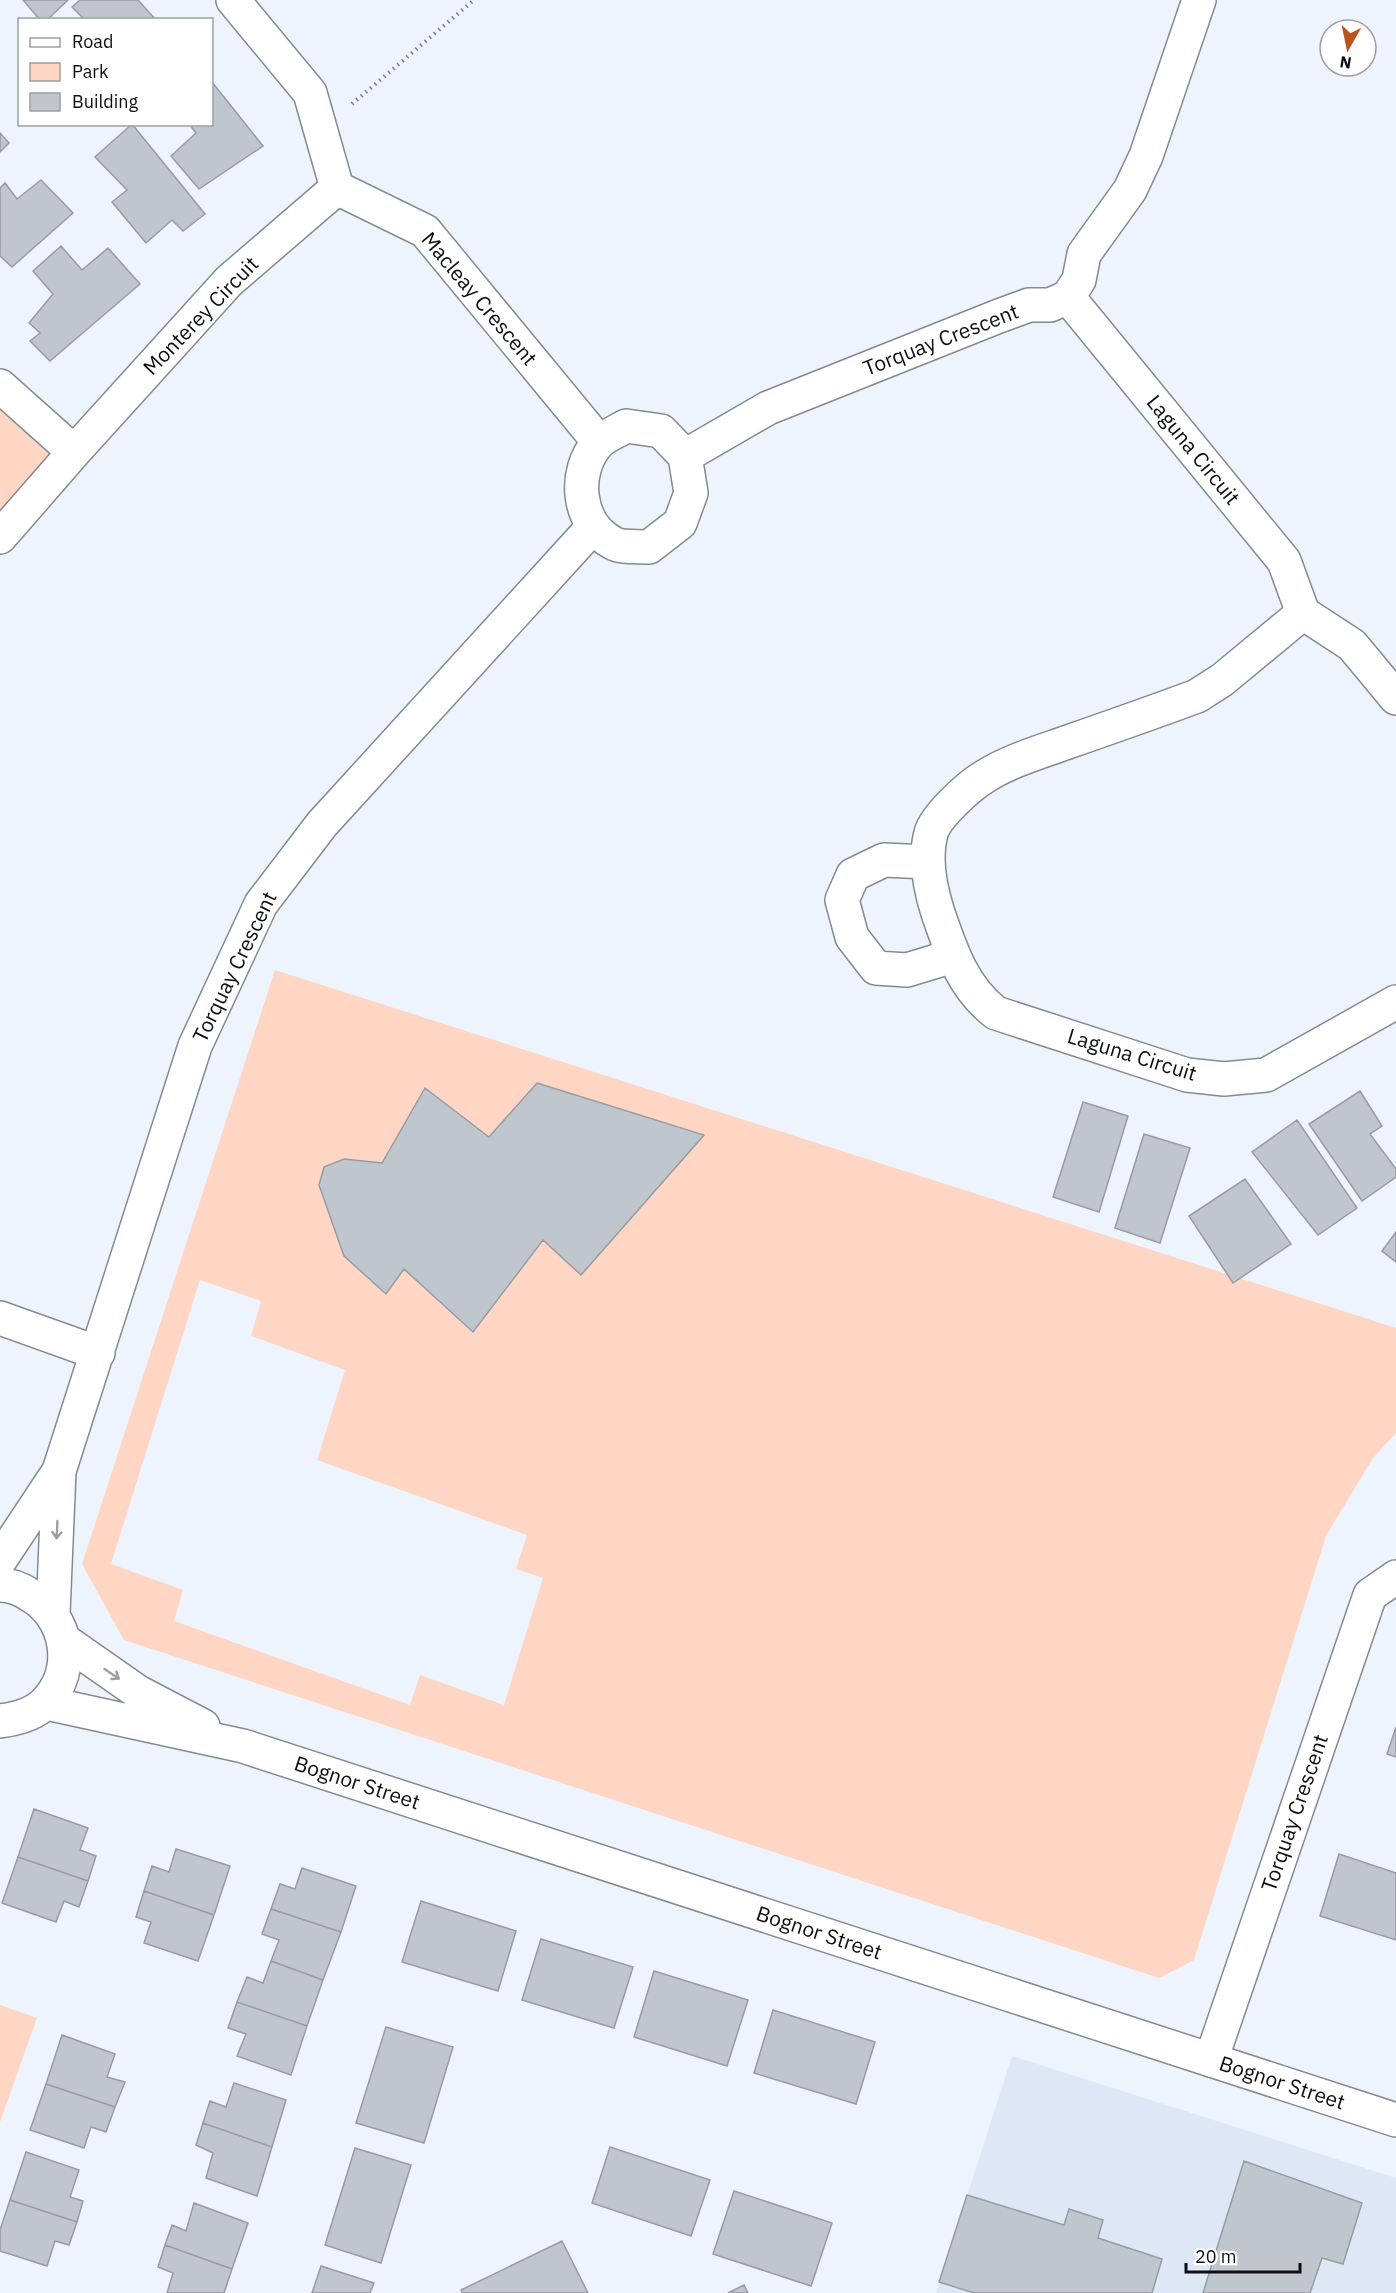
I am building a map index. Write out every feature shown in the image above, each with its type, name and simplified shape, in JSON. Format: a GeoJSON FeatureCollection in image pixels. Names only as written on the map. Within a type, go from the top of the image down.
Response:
{"type":"FeatureCollection","features":[{"type":"Feature","properties":{"kind":"street"},"geometry":{"type":"LineString","coordinates":[[233,0],[310,93],[337,188]]}},
{"type":"Feature","properties":{"kind":"street"},"geometry":{"type":"LineString","coordinates":[[1068,297],[1078,280],[1084,254],[1130,190],[1146,156],[1199,0]]}},
{"type":"Feature","properties":{"kind":"street","name":"Macleay Crescent"},"geometry":{"type":"LineString","coordinates":[[337,188],[425,231],[599,442]]}},
{"type":"Feature","properties":{"kind":"street","name":"Monterey Circuit"},"geometry":{"type":"LineString","coordinates":[[0,537],[229,281],[337,188]]}},
{"type":"Feature","properties":{"kind":"street","name":"Torquay Crescent"},"geometry":{"type":"LineString","coordinates":[[685,456],[768,408],[999,316],[1029,305],[1050,305],[1068,297]]}},
{"type":"Feature","properties":{"kind":"street","name":"Laguna Circuit"},"geometry":{"type":"LineString","coordinates":[[1068,297],[1284,561],[1303,613],[1222,680],[1197,696],[1026,757],[983,777],[947,809],[932,831],[927,862],[932,895],[953,956],[968,985],[980,1001],[996,1013],[1187,1075],[1215,1078],[1266,1074],[1396,1002]]}},
{"type":"Feature","properties":{"kind":"street"},"geometry":{"type":"LineString","coordinates":[[0,386],[74,452]]}},
{"type":"Feature","properties":{"kind":"street"},"geometry":{"type":"LineString","coordinates":[[626,426],[661,431],[685,456],[691,493],[680,523],[649,547],[614,544],[593,527],[581,501],[584,469],[599,442],[626,426]]}},
{"type":"Feature","properties":{"kind":"street","name":"Torquay Crescent"},"geometry":{"type":"LineString","coordinates":[[0,1560],[59,1472],[195,1046],[261,904],[322,824],[593,527]]}},
{"type":"Feature","properties":{"kind":"street"},"geometry":{"type":"LineString","coordinates":[[1303,613],[1352,645],[1396,698]]}},
{"type":"Feature","properties":{"kind":"street"},"geometry":{"type":"LineString","coordinates":[[927,862],[884,860],[853,875],[842,900],[852,937],[876,968],[907,970],[953,956]]}},
{"type":"Feature","properties":{"kind":"street"},"geometry":{"type":"LineString","coordinates":[[0,1318],[98,1353]]}},
{"type":"Feature","properties":{"kind":"street","name":"Torquay Crescent"},"geometry":{"type":"LineString","coordinates":[[59,1472],[59,1627]]}},
{"type":"Feature","properties":{"kind":"street","name":"Torquay Crescent"},"geometry":{"type":"LineString","coordinates":[[1211,2061],[1370,1595],[1396,1577]]}},
{"type":"Feature","properties":{"kind":"street","name":"Bognor Street"},"geometry":{"type":"LineString","coordinates":[[0,1585],[20,1589],[41,1601],[59,1627],[138,1692],[243,1746]]}},
{"type":"Feature","properties":{"kind":"street"},"geometry":{"type":"LineString","coordinates":[[0,1721],[22,1718],[46,1702],[61,1679],[65,1665],[59,1627]]}},
{"type":"Feature","properties":{"kind":"street","name":"Bognor Street"},"geometry":{"type":"LineString","coordinates":[[46,1702],[243,1746],[1396,2120]]}},
{"type":"Feature","properties":{"kind":"path"},"geometry":{"type":"LineString","coordinates":[[321,131],[474,0]]}},
{"type":"Feature","properties":{"kind":"shaded area"},"geometry":{"type":"Polygon","coordinates":[[[1012,2056],[1396,2178],[1396,2293],[936,2293],[1012,2056]]]}},
{"type":"Feature","properties":{"kind":"green space"},"geometry":{"type":"Polygon","coordinates":[[[0,386],[74,452],[0,537],[0,386]]]}},
{"type":"Feature","properties":{"kind":"green space"},"geometry":{"type":"Polygon","coordinates":[[[275,970],[1396,1328],[1396,1433],[1373,1458],[1326,1536],[1194,1960],[1159,1978],[124,1640],[82,1564],[275,970]],[[537,1083],[489,1137],[425,1089],[382,1163],[344,1159],[324,1167],[319,1185],[344,1256],[386,1294],[404,1269],[472,1332],[543,1240],[581,1275],[703,1135],[537,1083]],[[200,1280],[111,1564],[183,1590],[174,1621],[410,1705],[420,1675],[504,1705],[543,1578],[516,1569],[527,1535],[317,1460],[345,1370],[251,1336],[261,1301],[200,1280]]]}},
{"type":"Feature","properties":{"kind":"green space"},"geometry":{"type":"Polygon","coordinates":[[[0,2005],[37,2018],[0,2122],[0,2005]]]}},
{"type":"Feature","properties":{"kind":"building"},"geometry":{"type":"Polygon","coordinates":[[[23,0],[68,0],[49,18],[38,18],[23,0]]]}},
{"type":"Feature","properties":{"kind":"building"},"geometry":{"type":"Polygon","coordinates":[[[80,0],[138,0],[154,18],[83,18],[72,7],[80,0]]]}},
{"type":"Feature","properties":{"kind":"building"},"geometry":{"type":"Polygon","coordinates":[[[213,83],[263,146],[199,189],[171,156],[196,133],[191,126],[213,126],[213,83]]]}},
{"type":"Feature","properties":{"kind":"building"},"geometry":{"type":"Polygon","coordinates":[[[130,126],[134,126],[205,214],[183,231],[172,220],[146,243],[112,202],[127,190],[95,157],[130,126]]]}},
{"type":"Feature","properties":{"kind":"building"},"geometry":{"type":"Polygon","coordinates":[[[0,133],[9,143],[0,152],[0,133]]]}},
{"type":"Feature","properties":{"kind":"building"},"geometry":{"type":"Polygon","coordinates":[[[41,180],[73,213],[12,267],[0,256],[0,188],[5,183],[17,199],[41,180]]]}},
{"type":"Feature","properties":{"kind":"building"},"geometry":{"type":"Polygon","coordinates":[[[61,246],[82,270],[108,248],[140,284],[50,361],[30,341],[40,333],[29,323],[53,294],[33,271],[61,246]]]}},
{"type":"Feature","properties":{"kind":"building"},"geometry":{"type":"Polygon","coordinates":[[[537,1083],[704,1135],[581,1275],[543,1240],[473,1332],[404,1269],[386,1294],[344,1256],[319,1185],[324,1167],[344,1159],[382,1163],[425,1088],[489,1137],[537,1083]]]}},
{"type":"Feature","properties":{"kind":"building"},"geometry":{"type":"Polygon","coordinates":[[[1360,1091],[1382,1126],[1370,1134],[1396,1169],[1396,1177],[1362,1201],[1309,1124],[1360,1091]]]}},
{"type":"Feature","properties":{"kind":"building"},"geometry":{"type":"Polygon","coordinates":[[[1083,1102],[1128,1116],[1099,1212],[1053,1197],[1083,1102]]]}},
{"type":"Feature","properties":{"kind":"building"},"geometry":{"type":"Polygon","coordinates":[[[1297,1120],[1357,1208],[1318,1235],[1252,1152],[1297,1120]]]}},
{"type":"Feature","properties":{"kind":"building"},"geometry":{"type":"Polygon","coordinates":[[[1144,1134],[1190,1148],[1160,1243],[1115,1228],[1144,1134]]]}},
{"type":"Feature","properties":{"kind":"building"},"geometry":{"type":"Polygon","coordinates":[[[1245,1179],[1291,1244],[1233,1283],[1189,1216],[1245,1179]]]}},
{"type":"Feature","properties":{"kind":"building"},"geometry":{"type":"Polygon","coordinates":[[[1396,1232],[1396,1262],[1382,1251],[1396,1232]]]}},
{"type":"Feature","properties":{"kind":"building"},"geometry":{"type":"Polygon","coordinates":[[[1396,1727],[1396,1757],[1387,1754],[1396,1727]]]}},
{"type":"Feature","properties":{"kind":"building"},"geometry":{"type":"Polygon","coordinates":[[[34,1809],[88,1828],[80,1850],[96,1856],[88,1881],[18,1857],[34,1809]]]}},
{"type":"Feature","properties":{"kind":"building"},"geometry":{"type":"Polygon","coordinates":[[[176,1849],[230,1866],[214,1915],[144,1891],[152,1866],[169,1872],[176,1849]]]}},
{"type":"Feature","properties":{"kind":"building"},"geometry":{"type":"Polygon","coordinates":[[[1339,1854],[1396,1873],[1396,1940],[1320,1916],[1339,1854]]]}},
{"type":"Feature","properties":{"kind":"building"},"geometry":{"type":"Polygon","coordinates":[[[18,1857],[88,1881],[79,1907],[64,1901],[56,1922],[2,1903],[18,1857]]]}},
{"type":"Feature","properties":{"kind":"building"},"geometry":{"type":"Polygon","coordinates":[[[302,1868],[356,1886],[341,1932],[271,1909],[280,1884],[295,1889],[302,1868]]]}},
{"type":"Feature","properties":{"kind":"building"},"geometry":{"type":"Polygon","coordinates":[[[144,1891],[214,1915],[198,1961],[144,1943],[151,1922],[136,1917],[144,1891]]]}},
{"type":"Feature","properties":{"kind":"building"},"geometry":{"type":"Polygon","coordinates":[[[421,1901],[516,1931],[498,1991],[402,1962],[421,1901]]]}},
{"type":"Feature","properties":{"kind":"building"},"geometry":{"type":"Polygon","coordinates":[[[271,1909],[341,1932],[323,1980],[271,1961],[279,1940],[262,1934],[271,1909]]]}},
{"type":"Feature","properties":{"kind":"building"},"geometry":{"type":"Polygon","coordinates":[[[541,1939],[633,1967],[614,2028],[522,2000],[541,1939]]]}},
{"type":"Feature","properties":{"kind":"building"},"geometry":{"type":"Polygon","coordinates":[[[271,1961],[323,1980],[307,2026],[237,2002],[247,1977],[263,1983],[271,1961]]]}},
{"type":"Feature","properties":{"kind":"building"},"geometry":{"type":"Polygon","coordinates":[[[654,1971],[748,2000],[727,2066],[634,2037],[654,1971]]]}},
{"type":"Feature","properties":{"kind":"building"},"geometry":{"type":"Polygon","coordinates":[[[237,2002],[307,2026],[291,2075],[237,2056],[246,2034],[228,2028],[237,2002]]]}},
{"type":"Feature","properties":{"kind":"building"},"geometry":{"type":"Polygon","coordinates":[[[773,2010],[875,2042],[856,2104],[754,2073],[773,2010]]]}},
{"type":"Feature","properties":{"kind":"building"},"geometry":{"type":"Polygon","coordinates":[[[386,2027],[453,2047],[424,2143],[356,2123],[386,2027]]]}},
{"type":"Feature","properties":{"kind":"building"},"geometry":{"type":"Polygon","coordinates":[[[62,2035],[115,2054],[107,2077],[125,2082],[115,2107],[46,2084],[62,2035]]]}},
{"type":"Feature","properties":{"kind":"building"},"geometry":{"type":"Polygon","coordinates":[[[234,2083],[286,2100],[272,2147],[203,2123],[210,2101],[226,2107],[234,2083]]]}},
{"type":"Feature","properties":{"kind":"building"},"geometry":{"type":"Polygon","coordinates":[[[46,2084],[115,2107],[106,2132],[91,2127],[84,2148],[30,2130],[46,2084]]]}},
{"type":"Feature","properties":{"kind":"building"},"geometry":{"type":"Polygon","coordinates":[[[203,2123],[272,2147],[257,2196],[206,2178],[213,2153],[196,2145],[203,2123]]]}},
{"type":"Feature","properties":{"kind":"building"},"geometry":{"type":"Polygon","coordinates":[[[610,2147],[710,2180],[691,2236],[592,2203],[610,2147]]]}},
{"type":"Feature","properties":{"kind":"building"},"geometry":{"type":"Polygon","coordinates":[[[355,2148],[411,2165],[381,2263],[325,2245],[355,2148]]]}},
{"type":"Feature","properties":{"kind":"building"},"geometry":{"type":"Polygon","coordinates":[[[26,2152],[79,2170],[70,2197],[83,2201],[77,2222],[10,2200],[26,2152]]]}},
{"type":"Feature","properties":{"kind":"building"},"geometry":{"type":"Polygon","coordinates":[[[1244,2161],[1362,2203],[1343,2264],[1322,2258],[1310,2293],[1203,2293],[1244,2161]]]}},
{"type":"Feature","properties":{"kind":"building"},"geometry":{"type":"Polygon","coordinates":[[[734,2191],[832,2223],[811,2286],[713,2254],[734,2191]]]}},
{"type":"Feature","properties":{"kind":"building"},"geometry":{"type":"Polygon","coordinates":[[[967,2195],[1064,2225],[1069,2209],[1103,2220],[1098,2238],[1162,2259],[1152,2293],[974,2293],[939,2282],[967,2195]]]}},
{"type":"Feature","properties":{"kind":"building"},"geometry":{"type":"Polygon","coordinates":[[[10,2200],[77,2222],[69,2245],[55,2241],[47,2266],[0,2251],[0,2230],[10,2200]]]}},
{"type":"Feature","properties":{"kind":"building"},"geometry":{"type":"Polygon","coordinates":[[[194,2203],[248,2223],[232,2269],[165,2245],[172,2225],[186,2231],[194,2203]]]}},
{"type":"Feature","properties":{"kind":"building"},"geometry":{"type":"Polygon","coordinates":[[[562,2241],[588,2293],[462,2293],[461,2290],[562,2241]]]}},
{"type":"Feature","properties":{"kind":"building"},"geometry":{"type":"Polygon","coordinates":[[[165,2245],[232,2269],[224,2293],[167,2293],[173,2273],[158,2267],[165,2245]]]}},
{"type":"Feature","properties":{"kind":"building"},"geometry":{"type":"Polygon","coordinates":[[[321,2266],[374,2283],[370,2293],[312,2293],[321,2266]]]}},
{"type":"Feature","properties":{"kind":"building"},"geometry":{"type":"Polygon","coordinates":[[[744,2285],[748,2293],[728,2293],[744,2285]]]}}]}
